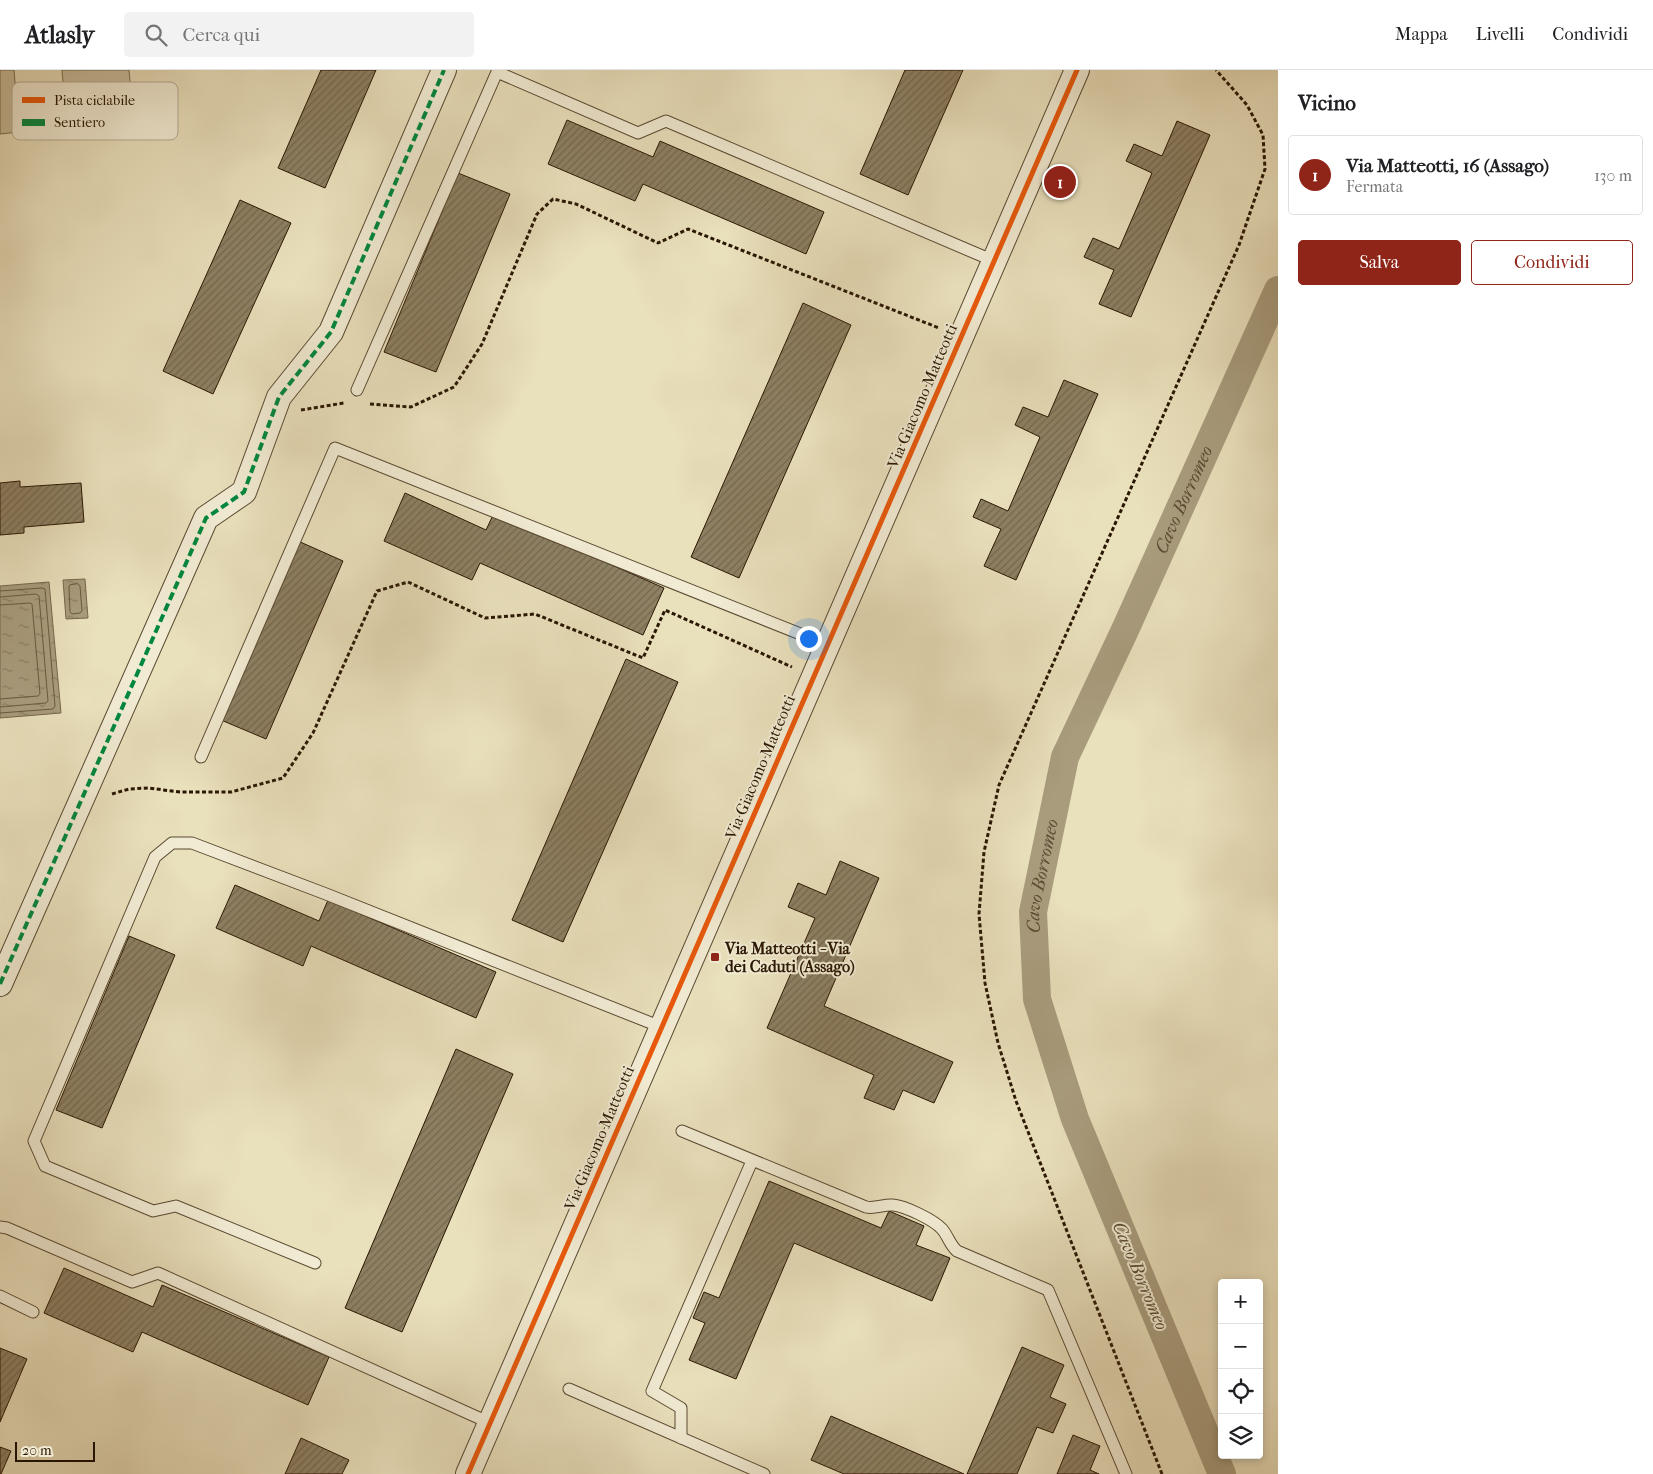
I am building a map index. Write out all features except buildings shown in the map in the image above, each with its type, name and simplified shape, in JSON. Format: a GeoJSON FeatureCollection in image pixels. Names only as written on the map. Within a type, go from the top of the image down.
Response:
{"type":"FeatureCollection","features":[{"type":"Feature","properties":{"kind":"street"},"geometry":{"type":"LineString","coordinates":[[0,984],[206,518],[244,492],[279,397],[331,332],[444,70]]}},
{"type":"Feature","properties":{"kind":"street","name":"Via Giacomo Matteotti"},"geometry":{"type":"LineString","coordinates":[[468,1474],[1077,70]]}},
{"type":"Feature","properties":{"kind":"lane"},"geometry":{"type":"LineString","coordinates":[[357,390],[497,72],[638,133],[666,120],[994,261]]}},
{"type":"Feature","properties":{"kind":"lane"},"geometry":{"type":"LineString","coordinates":[[201,757],[335,448],[828,645]]}},
{"type":"Feature","properties":{"kind":"lane"},"geometry":{"type":"LineString","coordinates":[[315,1263],[176,1206],[153,1211],[45,1166],[34,1141],[155,856],[172,843],[192,843],[661,1027]]}},
{"type":"Feature","properties":{"kind":"lane"},"geometry":{"type":"LineString","coordinates":[[682,1131],[866,1207],[899,1206],[936,1224],[943,1230],[957,1251],[1048,1290],[1126,1474]]}},
{"type":"Feature","properties":{"kind":"lane"},"geometry":{"type":"LineString","coordinates":[[681,1438],[681,1408],[652,1391],[752,1161]]}},
{"type":"Feature","properties":{"kind":"lane"},"geometry":{"type":"LineString","coordinates":[[0,1227],[7,1228],[132,1282],[158,1273],[490,1423]]}},
{"type":"Feature","properties":{"kind":"lane"},"geometry":{"type":"LineString","coordinates":[[0,1296],[33,1312]]}},
{"type":"Feature","properties":{"kind":"lane"},"geometry":{"type":"LineString","coordinates":[[568,1389],[764,1474]]}},
{"type":"Feature","properties":{"kind":"path"},"geometry":{"type":"LineString","coordinates":[[1162,1474],[1016,1101],[998,1043],[986,983],[979,914],[984,852],[999,784],[1239,245],[1265,169],[1263,135],[1246,105],[1216,70]]}},
{"type":"Feature","properties":{"kind":"path"},"geometry":{"type":"LineString","coordinates":[[362,404],[412,407],[454,387],[482,344],[537,214],[553,199],[576,204],[658,244],[688,229],[962,337]]}},
{"type":"Feature","properties":{"kind":"path"},"geometry":{"type":"LineString","coordinates":[[267,428],[294,411],[352,403]]}},
{"type":"Feature","properties":{"kind":"path"},"geometry":{"type":"LineString","coordinates":[[79,806],[129,789],[148,788],[180,792],[231,792],[283,778],[312,732],[377,591],[408,582],[485,618],[535,614],[643,658],[665,610],[813,677]]}},
{"type":"Feature","properties":{"kind":"shaded area"},"geometry":{"type":"Polygon","coordinates":[[[0,70],[14,70],[15,82],[12,82],[12,133],[0,134],[0,70]]]}},
{"type":"Feature","properties":{"kind":"shaded area"},"geometry":{"type":"Polygon","coordinates":[[[62,70],[129,70],[130,82],[63,82],[62,70]]]}},
{"type":"Feature","properties":{"kind":"water"},"geometry":{"type":"Polygon","coordinates":[[[85,579],[88,618],[66,619],[63,580],[85,579]]]}},
{"type":"Feature","properties":{"kind":"water"},"geometry":{"type":"Polygon","coordinates":[[[49,582],[61,713],[0,718],[0,586],[49,582]]]}},
{"type":"Feature","properties":{"kind":"waterway","name":"Cavo Borromeo"},"geometry":{"type":"LineString","coordinates":[[1222,1474],[1075,1119],[1037,999],[1033,912],[1065,757],[1125,630],[1278,290]]}},
{"type":"Feature","properties":{"kind":"marked path"},"geometry":{"type":"LineString","coordinates":[[0,984],[206,518],[244,492],[279,397],[331,332],[444,70]]}},
{"type":"Feature","properties":{"kind":"cycle path"},"geometry":{"type":"LineString","coordinates":[[468,1474],[1077,70]]}},
{"type":"Feature","properties":{"kind":"place","name":"Via Matteotti, 16 (Assago)"},"geometry":{"type":"Point","coordinates":[1060,182]}},
{"type":"Feature","properties":{"kind":"place","name":"Via Matteotti - Via dei Caduti (Assago)"},"geometry":{"type":"Point","coordinates":[715,957]}}]}
